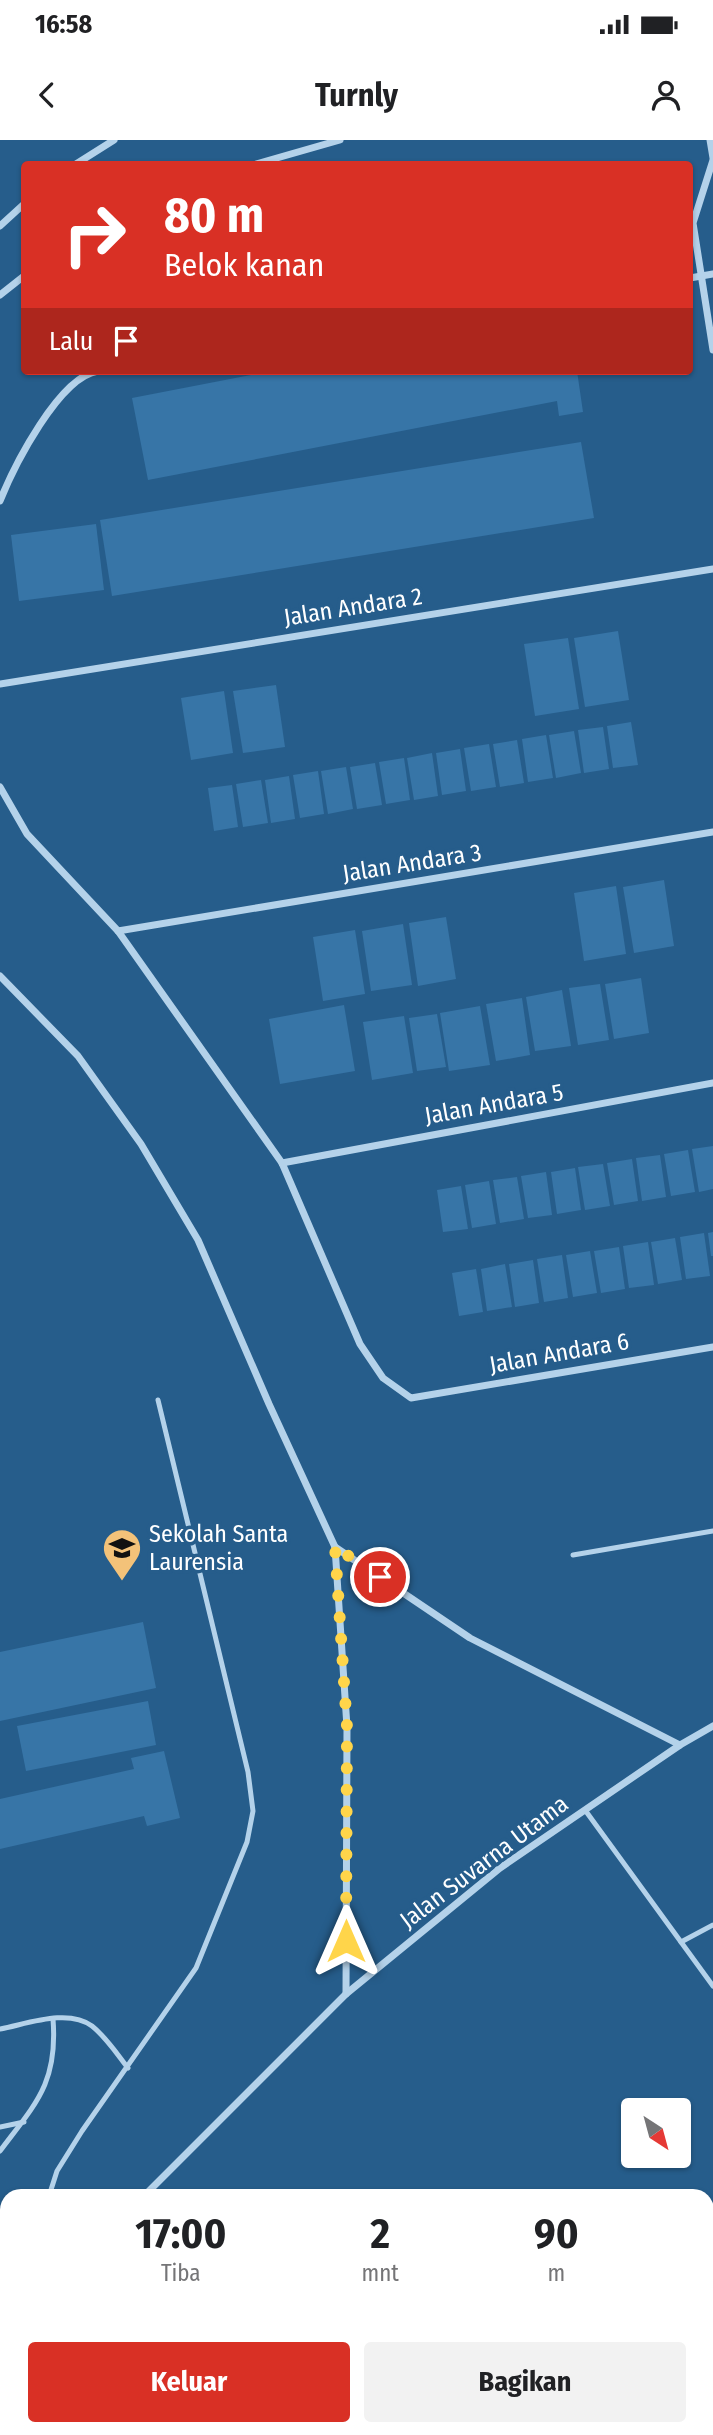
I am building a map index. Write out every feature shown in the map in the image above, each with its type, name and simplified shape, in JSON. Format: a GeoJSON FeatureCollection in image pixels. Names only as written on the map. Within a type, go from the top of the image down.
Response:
{"type":"FeatureCollection","features":[{"type":"Feature","properties":{"kind":"street"},"geometry":{"type":"LineString","coordinates":[[81,161],[114,140]]}},
{"type":"Feature","properties":{"kind":"street"},"geometry":{"type":"LineString","coordinates":[[266,161],[340,140]]}},
{"type":"Feature","properties":{"kind":"street"},"geometry":{"type":"LineString","coordinates":[[710,140],[713,159],[693,223],[713,350]]}},
{"type":"Feature","properties":{"kind":"street"},"geometry":{"type":"LineString","coordinates":[[0,226],[21,207]]}},
{"type":"Feature","properties":{"kind":"street"},"geometry":{"type":"LineString","coordinates":[[693,277],[713,274]]}},
{"type":"Feature","properties":{"kind":"street"},"geometry":{"type":"LineString","coordinates":[[0,295],[21,278]]}},
{"type":"Feature","properties":{"kind":"street"},"geometry":{"type":"LineString","coordinates":[[0,501],[14,467],[50,411],[85,375]]}},
{"type":"Feature","properties":{"kind":"street","name":"Jalan Andara 2"},"geometry":{"type":"LineString","coordinates":[[0,684],[713,569]]}},
{"type":"Feature","properties":{"kind":"street"},"geometry":{"type":"LineString","coordinates":[[0,787],[27,834],[118,932],[282,1163]]}},
{"type":"Feature","properties":{"kind":"street","name":"Jalan Andara 3"},"geometry":{"type":"LineString","coordinates":[[118,932],[713,832]]}},
{"type":"Feature","properties":{"kind":"street"},"geometry":{"type":"LineString","coordinates":[[0,976],[78,1056],[141,1143],[184,1216],[198,1240],[335,1547],[347,1727],[346,1994]]}},
{"type":"Feature","properties":{"kind":"street","name":"Jalan Andara 5"},"geometry":{"type":"LineString","coordinates":[[282,1163],[713,1083]]}},
{"type":"Feature","properties":{"kind":"street","name":"Jalan Andara 6"},"geometry":{"type":"LineString","coordinates":[[282,1163],[360,1344],[383,1378],[411,1398],[713,1347]]}},
{"type":"Feature","properties":{"kind":"street"},"geometry":{"type":"LineString","coordinates":[[335,1547],[470,1638],[680,1745]]}},
{"type":"Feature","properties":{"kind":"street","name":"Jalan Suvarna Utama"},"geometry":{"type":"LineString","coordinates":[[151,2189],[346,1994],[500,1868],[680,1745],[713,1726]]}},
{"type":"Feature","properties":{"kind":"lane"},"geometry":{"type":"LineString","coordinates":[[51,2189],[57,2171],[82,2131],[196,1968],[247,1842],[253,1811],[248,1772],[158,1400]]}},
{"type":"Feature","properties":{"kind":"lane"},"geometry":{"type":"LineString","coordinates":[[573,1555],[713,1531]]}},
{"type":"Feature","properties":{"kind":"lane"},"geometry":{"type":"LineString","coordinates":[[585,1810],[713,1986]]}},
{"type":"Feature","properties":{"kind":"lane"},"geometry":{"type":"LineString","coordinates":[[681,1942],[713,1925]]}},
{"type":"Feature","properties":{"kind":"lane"},"geometry":{"type":"LineString","coordinates":[[0,2029],[54,2019],[77,2018],[91,2025],[128,2068]]}},
{"type":"Feature","properties":{"kind":"lane"},"geometry":{"type":"LineString","coordinates":[[0,2151],[40,2099],[51,2074],[55,2041],[54,2019]]}},
{"type":"Feature","properties":{"kind":"lane"},"geometry":{"type":"LineString","coordinates":[[0,2127],[24,2122]]}},
{"type":"Feature","properties":{"kind":"building"},"geometry":{"type":"Polygon","coordinates":[[[250,375],[578,375],[583,412],[559,416],[557,401],[148,480],[132,398],[250,375]]]}},
{"type":"Feature","properties":{"kind":"building"},"geometry":{"type":"Polygon","coordinates":[[[581,442],[594,518],[112,596],[100,520],[581,442]]]}},
{"type":"Feature","properties":{"kind":"building"},"geometry":{"type":"Polygon","coordinates":[[[96,524],[104,590],[19,601],[11,535],[96,524]]]}},
{"type":"Feature","properties":{"kind":"building"},"geometry":{"type":"Polygon","coordinates":[[[618,631],[629,700],[585,707],[574,638],[618,631]]]}},
{"type":"Feature","properties":{"kind":"building"},"geometry":{"type":"Polygon","coordinates":[[[568,638],[579,709],[535,716],[524,644],[568,638]]]}},
{"type":"Feature","properties":{"kind":"building"},"geometry":{"type":"Polygon","coordinates":[[[276,685],[285,747],[243,753],[233,691],[276,685]]]}},
{"type":"Feature","properties":{"kind":"building"},"geometry":{"type":"Polygon","coordinates":[[[224,691],[233,753],[191,760],[181,698],[224,691]]]}},
{"type":"Feature","properties":{"kind":"building"},"geometry":{"type":"Polygon","coordinates":[[[631,722],[638,765],[613,768],[607,726],[631,722]]]}},
{"type":"Feature","properties":{"kind":"building"},"geometry":{"type":"Polygon","coordinates":[[[603,727],[609,769],[584,773],[578,730],[603,727]]]}},
{"type":"Feature","properties":{"kind":"building"},"geometry":{"type":"Polygon","coordinates":[[[574,731],[581,773],[556,778],[549,735],[574,731]]]}},
{"type":"Feature","properties":{"kind":"building"},"geometry":{"type":"Polygon","coordinates":[[[546,735],[553,778],[528,782],[522,739],[546,735]]]}},
{"type":"Feature","properties":{"kind":"building"},"geometry":{"type":"Polygon","coordinates":[[[517,740],[524,783],[500,787],[493,744],[517,740]]]}},
{"type":"Feature","properties":{"kind":"building"},"geometry":{"type":"Polygon","coordinates":[[[489,744],[496,787],[471,791],[464,748],[489,744]]]}},
{"type":"Feature","properties":{"kind":"building"},"geometry":{"type":"Polygon","coordinates":[[[460,749],[466,791],[442,795],[436,753],[460,749]]]}},
{"type":"Feature","properties":{"kind":"building"},"geometry":{"type":"Polygon","coordinates":[[[432,753],[438,796],[414,800],[407,758],[432,753]]]}},
{"type":"Feature","properties":{"kind":"building"},"geometry":{"type":"Polygon","coordinates":[[[404,758],[410,800],[386,804],[379,762],[404,758]]]}},
{"type":"Feature","properties":{"kind":"building"},"geometry":{"type":"Polygon","coordinates":[[[375,763],[382,805],[357,809],[350,767],[375,763]]]}},
{"type":"Feature","properties":{"kind":"building"},"geometry":{"type":"Polygon","coordinates":[[[346,767],[353,809],[328,814],[321,771],[346,767]]]}},
{"type":"Feature","properties":{"kind":"building"},"geometry":{"type":"Polygon","coordinates":[[[318,771],[324,814],[300,818],[293,775],[318,771]]]}},
{"type":"Feature","properties":{"kind":"building"},"geometry":{"type":"Polygon","coordinates":[[[289,776],[295,819],[271,823],[265,780],[289,776]]]}},
{"type":"Feature","properties":{"kind":"building"},"geometry":{"type":"Polygon","coordinates":[[[261,780],[268,823],[243,827],[236,784],[261,780]]]}},
{"type":"Feature","properties":{"kind":"building"},"geometry":{"type":"Polygon","coordinates":[[[232,785],[238,827],[214,831],[208,788],[232,785]]]}},
{"type":"Feature","properties":{"kind":"building"},"geometry":{"type":"Polygon","coordinates":[[[664,880],[674,946],[634,953],[623,887],[664,880]]]}},
{"type":"Feature","properties":{"kind":"building"},"geometry":{"type":"Polygon","coordinates":[[[616,886],[626,954],[584,961],[574,893],[616,886]]]}},
{"type":"Feature","properties":{"kind":"building"},"geometry":{"type":"Polygon","coordinates":[[[446,917],[456,979],[418,986],[409,923],[446,917]]]}},
{"type":"Feature","properties":{"kind":"building"},"geometry":{"type":"Polygon","coordinates":[[[403,924],[412,985],[371,991],[362,931],[403,924]]]}},
{"type":"Feature","properties":{"kind":"building"},"geometry":{"type":"Polygon","coordinates":[[[355,930],[365,994],[323,1001],[313,937],[355,930]]]}},
{"type":"Feature","properties":{"kind":"building"},"geometry":{"type":"Polygon","coordinates":[[[641,978],[649,1033],[614,1039],[605,984],[641,978]]]}},
{"type":"Feature","properties":{"kind":"building"},"geometry":{"type":"Polygon","coordinates":[[[600,984],[609,1040],[578,1045],[569,988],[600,984]]]}},
{"type":"Feature","properties":{"kind":"building"},"geometry":{"type":"Polygon","coordinates":[[[562,990],[571,1046],[535,1051],[526,997],[562,990]]]}},
{"type":"Feature","properties":{"kind":"building"},"geometry":{"type":"Polygon","coordinates":[[[522,998],[530,1055],[496,1061],[486,1004],[522,998]]]}},
{"type":"Feature","properties":{"kind":"building"},"geometry":{"type":"Polygon","coordinates":[[[344,1005],[355,1071],[280,1084],[269,1019],[344,1005]]]}},
{"type":"Feature","properties":{"kind":"building"},"geometry":{"type":"Polygon","coordinates":[[[480,1006],[490,1065],[449,1071],[440,1013],[480,1006]]]}},
{"type":"Feature","properties":{"kind":"building"},"geometry":{"type":"Polygon","coordinates":[[[437,1014],[446,1067],[417,1071],[409,1018],[437,1014]]]}},
{"type":"Feature","properties":{"kind":"building"},"geometry":{"type":"Polygon","coordinates":[[[404,1016],[413,1073],[372,1080],[363,1022],[404,1016]]]}},
{"type":"Feature","properties":{"kind":"building"},"geometry":{"type":"Polygon","coordinates":[[[713,1146],[713,1189],[699,1192],[692,1149],[713,1146]]]}},
{"type":"Feature","properties":{"kind":"building"},"geometry":{"type":"Polygon","coordinates":[[[688,1150],[695,1192],[671,1196],[664,1154],[688,1150]]]}},
{"type":"Feature","properties":{"kind":"building"},"geometry":{"type":"Polygon","coordinates":[[[660,1155],[666,1197],[642,1201],[636,1158],[660,1155]]]}},
{"type":"Feature","properties":{"kind":"building"},"geometry":{"type":"Polygon","coordinates":[[[632,1159],[638,1201],[614,1205],[607,1163],[632,1159]]]}},
{"type":"Feature","properties":{"kind":"building"},"geometry":{"type":"Polygon","coordinates":[[[603,1164],[610,1206],[585,1210],[578,1167],[603,1164]]]}},
{"type":"Feature","properties":{"kind":"building"},"geometry":{"type":"Polygon","coordinates":[[[575,1168],[581,1210],[557,1214],[551,1172],[575,1168]]]}},
{"type":"Feature","properties":{"kind":"building"},"geometry":{"type":"Polygon","coordinates":[[[546,1172],[552,1215],[528,1218],[521,1176],[546,1172]]]}},
{"type":"Feature","properties":{"kind":"building"},"geometry":{"type":"Polygon","coordinates":[[[517,1177],[524,1219],[500,1223],[493,1180],[517,1177]]]}},
{"type":"Feature","properties":{"kind":"building"},"geometry":{"type":"Polygon","coordinates":[[[489,1181],[496,1224],[472,1228],[465,1185],[489,1181]]]}},
{"type":"Feature","properties":{"kind":"building"},"geometry":{"type":"Polygon","coordinates":[[[461,1186],[468,1229],[443,1232],[437,1190],[461,1186]]]}},
{"type":"Feature","properties":{"kind":"building"},"geometry":{"type":"Polygon","coordinates":[[[713,1232],[713,1256],[711,1256],[708,1233],[713,1232]]]}},
{"type":"Feature","properties":{"kind":"building"},"geometry":{"type":"Polygon","coordinates":[[[704,1233],[710,1276],[686,1279],[680,1237],[704,1233]]]}},
{"type":"Feature","properties":{"kind":"building"},"geometry":{"type":"Polygon","coordinates":[[[675,1238],[682,1280],[658,1284],[651,1242],[675,1238]]]}},
{"type":"Feature","properties":{"kind":"building"},"geometry":{"type":"Polygon","coordinates":[[[648,1242],[654,1285],[629,1288],[623,1246],[648,1242]]]}},
{"type":"Feature","properties":{"kind":"building"},"geometry":{"type":"Polygon","coordinates":[[[619,1247],[625,1289],[601,1293],[594,1251],[619,1247]]]}},
{"type":"Feature","properties":{"kind":"building"},"geometry":{"type":"Polygon","coordinates":[[[590,1251],[597,1293],[573,1297],[566,1255],[590,1251]]]}},
{"type":"Feature","properties":{"kind":"building"},"geometry":{"type":"Polygon","coordinates":[[[562,1255],[568,1298],[544,1302],[537,1259],[562,1255]]]}},
{"type":"Feature","properties":{"kind":"building"},"geometry":{"type":"Polygon","coordinates":[[[533,1260],[539,1303],[515,1307],[509,1264],[533,1260]]]}},
{"type":"Feature","properties":{"kind":"building"},"geometry":{"type":"Polygon","coordinates":[[[505,1264],[512,1307],[487,1311],[481,1269],[505,1264]]]}},
{"type":"Feature","properties":{"kind":"building"},"geometry":{"type":"Polygon","coordinates":[[[476,1269],[483,1312],[459,1316],[452,1273],[476,1269]]]}},
{"type":"Feature","properties":{"kind":"building"},"geometry":{"type":"Polygon","coordinates":[[[143,1622],[156,1688],[0,1721],[0,1652],[143,1622]]]}},
{"type":"Feature","properties":{"kind":"building"},"geometry":{"type":"Polygon","coordinates":[[[148,1701],[156,1745],[26,1771],[17,1726],[148,1701]]]}},
{"type":"Feature","properties":{"kind":"building"},"geometry":{"type":"Polygon","coordinates":[[[164,1751],[180,1818],[147,1826],[144,1816],[0,1849],[0,1799],[134,1769],[131,1758],[164,1751]]]}},
{"type":"Feature","properties":{"kind":"place","name":"Sekolah Santa Laurensia"},"geometry":{"type":"Point","coordinates":[122,1582]}},
{"type":"Feature","properties":{"kind":"route"},"geometry":{"type":"LineString","coordinates":[[346,1941],[347,1727],[335,1547],[380,1577]]}}]}
